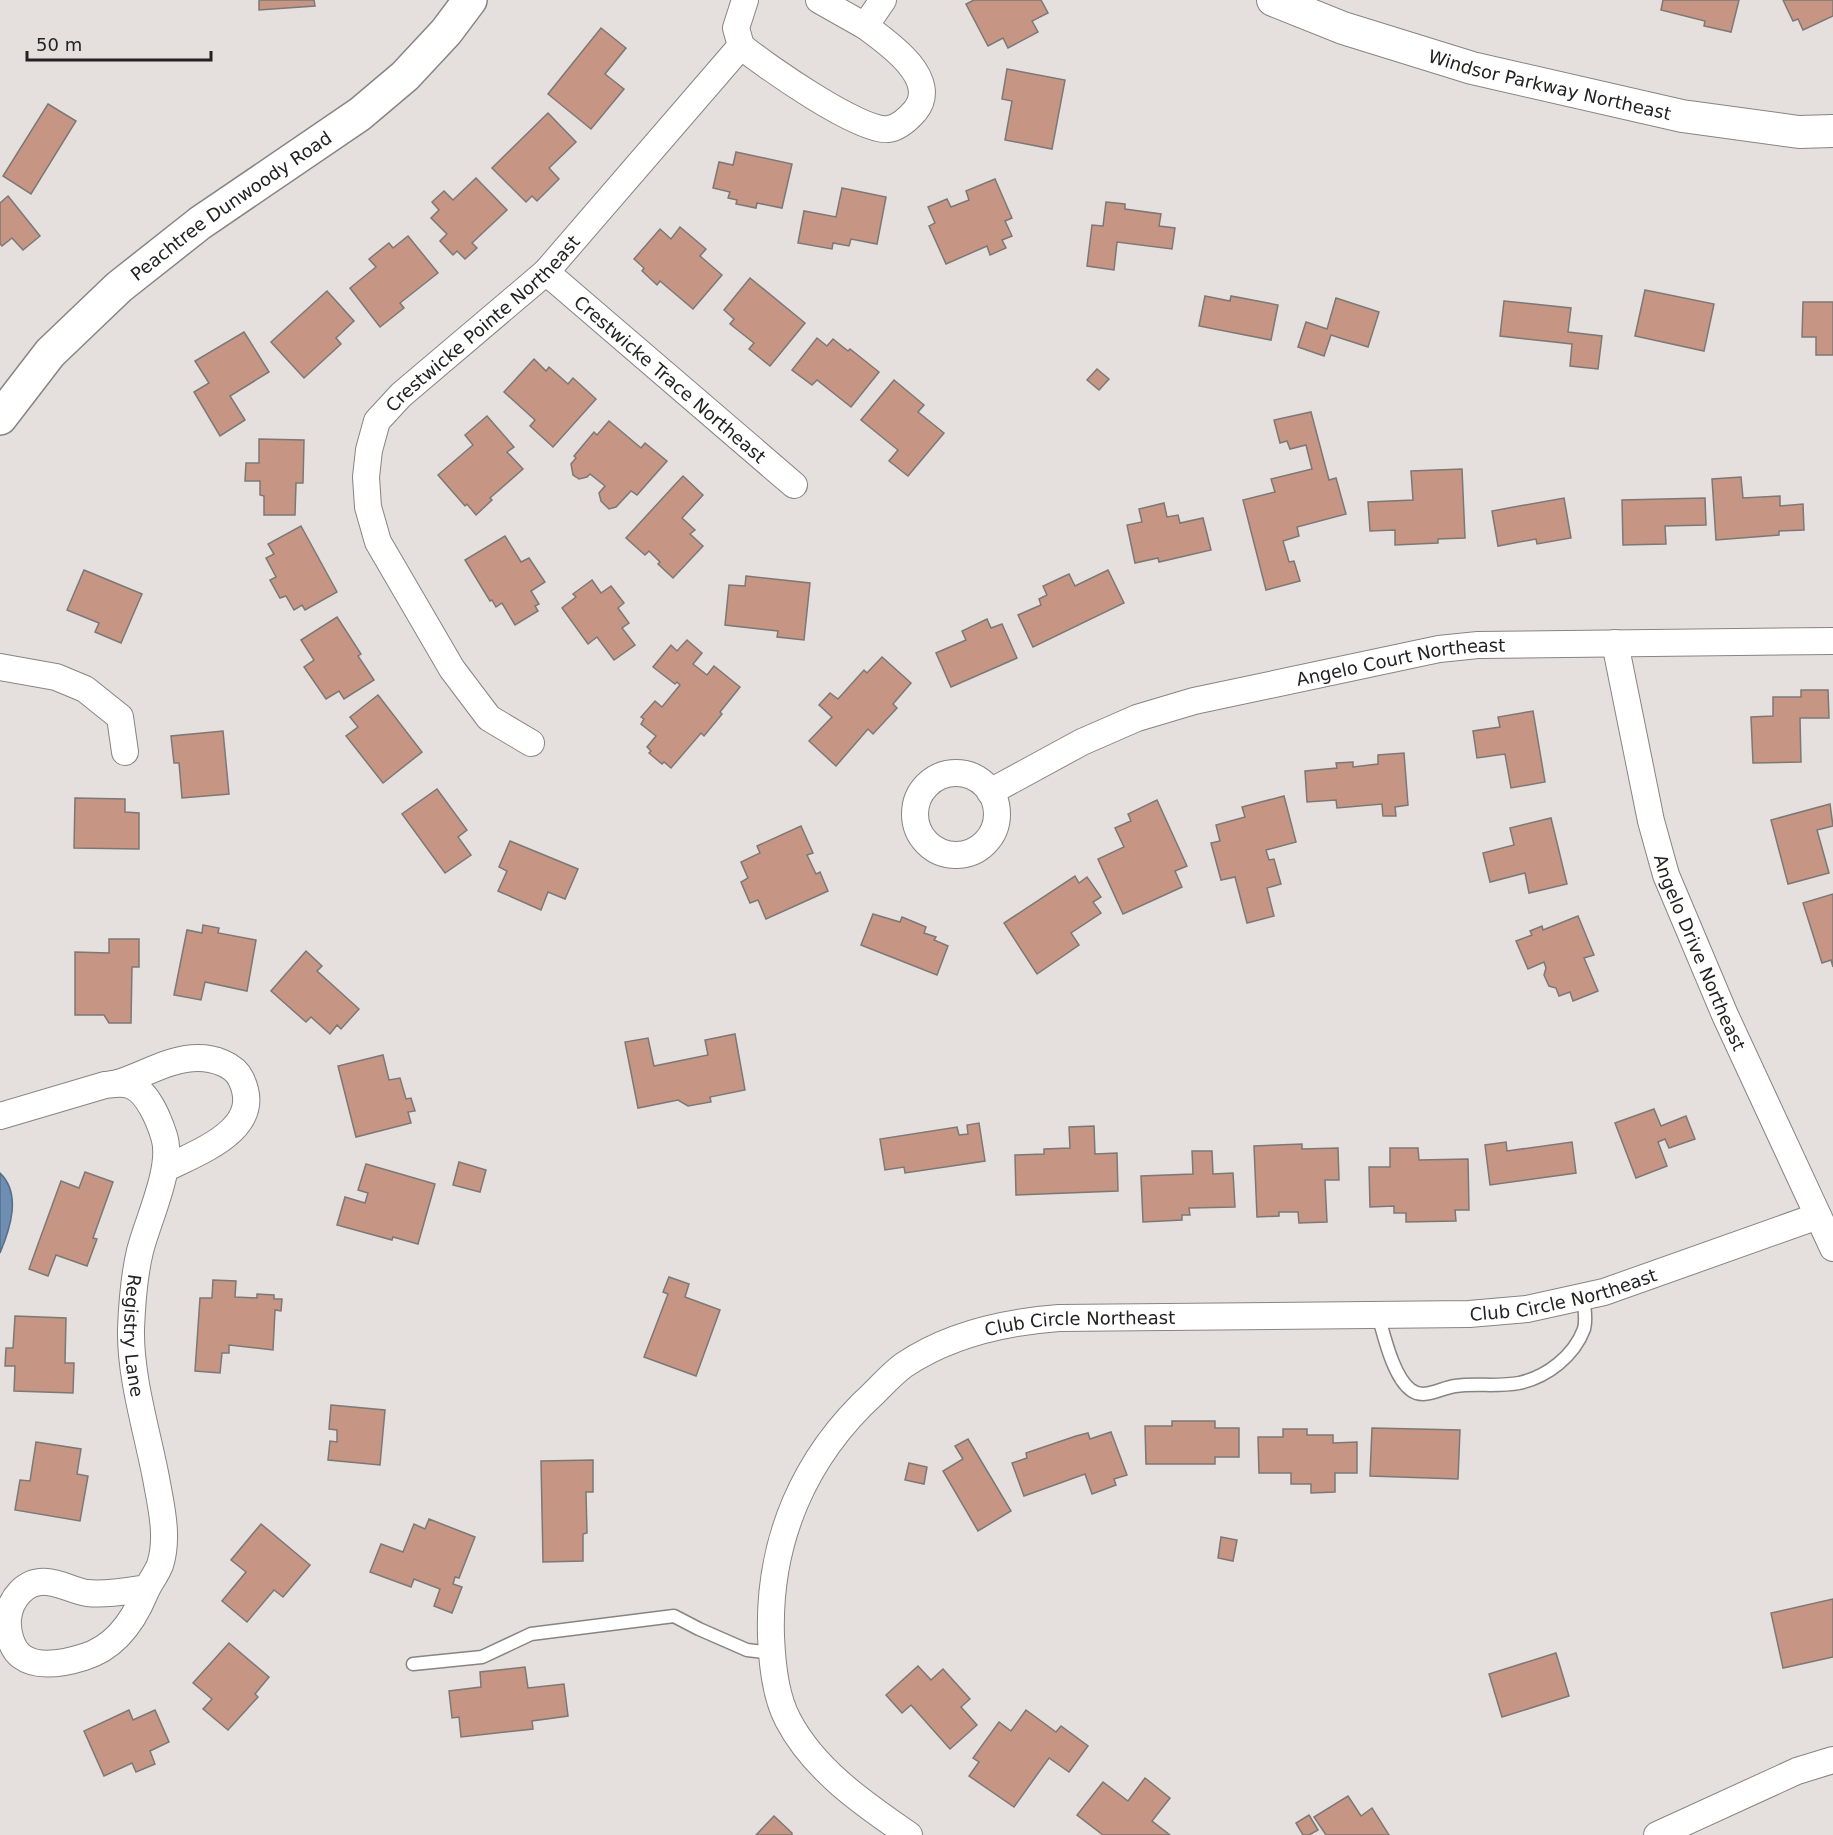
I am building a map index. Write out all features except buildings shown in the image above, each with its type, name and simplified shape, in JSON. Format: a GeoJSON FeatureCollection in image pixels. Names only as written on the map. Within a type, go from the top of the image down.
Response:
{"type":"FeatureCollection","features":[{"type":"Feature","properties":{"kind":"main road","name":"Peachtree Dunwoody Road"},"geometry":{"type":"LineString","coordinates":[[0,418],[50,353],[119,286],[200,223],[360,114],[405,76],[446,32],[470,0]]}},
{"type":"Feature","properties":{"kind":"street"},"geometry":{"type":"LineString","coordinates":[[745,0],[736,28],[741,46],[763,64],[864,125],[888,129],[906,121],[918,107],[922,89],[915,70],[890,44],[865,26],[819,0]]}},
{"type":"Feature","properties":{"kind":"street"},"geometry":{"type":"LineString","coordinates":[[865,26],[883,0]]}},
{"type":"Feature","properties":{"kind":"street","name":"Windsor Parkway Northeast"},"geometry":{"type":"LineString","coordinates":[[1273,0],[1343,28],[1472,68],[1682,116],[1799,132],[1833,131]]}},
{"type":"Feature","properties":{"kind":"street","name":"Crestwicke Pointe Northeast"},"geometry":{"type":"LineString","coordinates":[[531,743],[489,718],[452,669],[378,542],[368,507],[366,477],[369,450],[377,421],[400,394],[546,272],[741,46]]}},
{"type":"Feature","properties":{"kind":"street","name":"Crestwicke Trace Northeast"},"geometry":{"type":"LineString","coordinates":[[546,272],[794,485]]}},
{"type":"Feature","properties":{"kind":"street","name":"Angelo Court Northeast"},"geometry":{"type":"LineString","coordinates":[[990,792],[1082,742],[1137,718],[1194,701],[1440,649],[1478,645],[1833,641]]}},
{"type":"Feature","properties":{"kind":"street","name":"Angelo Drive Northeast"},"geometry":{"type":"LineString","coordinates":[[1615,643],[1651,821],[1666,875],[1725,1015],[1833,1248]]}},
{"type":"Feature","properties":{"kind":"street"},"geometry":{"type":"LineString","coordinates":[[0,667],[56,677],[85,689],[120,717],[125,752]]}},
{"type":"Feature","properties":{"kind":"street"},"geometry":{"type":"LineString","coordinates":[[0,1116],[118,1083],[179,1061],[196,1058],[213,1060],[229,1066],[240,1076],[248,1101],[239,1124],[216,1143],[165,1168]]}},
{"type":"Feature","properties":{"kind":"street","name":"Registry Lane"},"geometry":{"type":"LineString","coordinates":[[118,1083],[134,1086],[146,1098],[164,1137],[167,1152],[165,1168],[139,1254],[133,1294],[131,1332],[134,1368],[163,1516],[160,1565],[136,1613],[125,1629],[104,1649],[87,1656],[52,1664],[25,1659],[18,1654],[11,1641],[7,1626],[9,1608],[16,1595],[32,1584],[46,1582],[85,1593],[106,1594],[147,1588]]}},
{"type":"Feature","properties":{"kind":"street","name":"Club Circle Northeast"},"geometry":{"type":"LineString","coordinates":[[909,1835],[834,1778],[802,1743],[787,1719],[779,1696],[772,1653],[771,1609],[775,1571],[783,1534],[796,1498],[813,1464],[855,1410],[903,1366],[943,1344],[982,1330],[1028,1320],[1469,1314],[1515,1310],[1604,1292],[1818,1216]]}},
{"type":"Feature","properties":{"kind":"street"},"geometry":{"type":"LineString","coordinates":[[1658,1835],[1797,1772],[1833,1760]]}},
{"type":"Feature","properties":{"kind":"lane"},"geometry":{"type":"LineString","coordinates":[[1378,1315],[1399,1375],[1410,1390],[1423,1395],[1454,1386],[1519,1383],[1531,1380],[1556,1366],[1564,1359],[1583,1329],[1585,1313],[1582,1297]]}},
{"type":"Feature","properties":{"kind":"lane"},"geometry":{"type":"LineString","coordinates":[[412,1664],[482,1657],[531,1634],[674,1616],[747,1650],[772,1653]]}},
{"type":"Feature","properties":{"kind":"water"},"geometry":{"type":"Polygon","coordinates":[[[0,1173],[7,1181],[11,1191],[12,1212],[0,1253],[0,1173]]]}}]}
